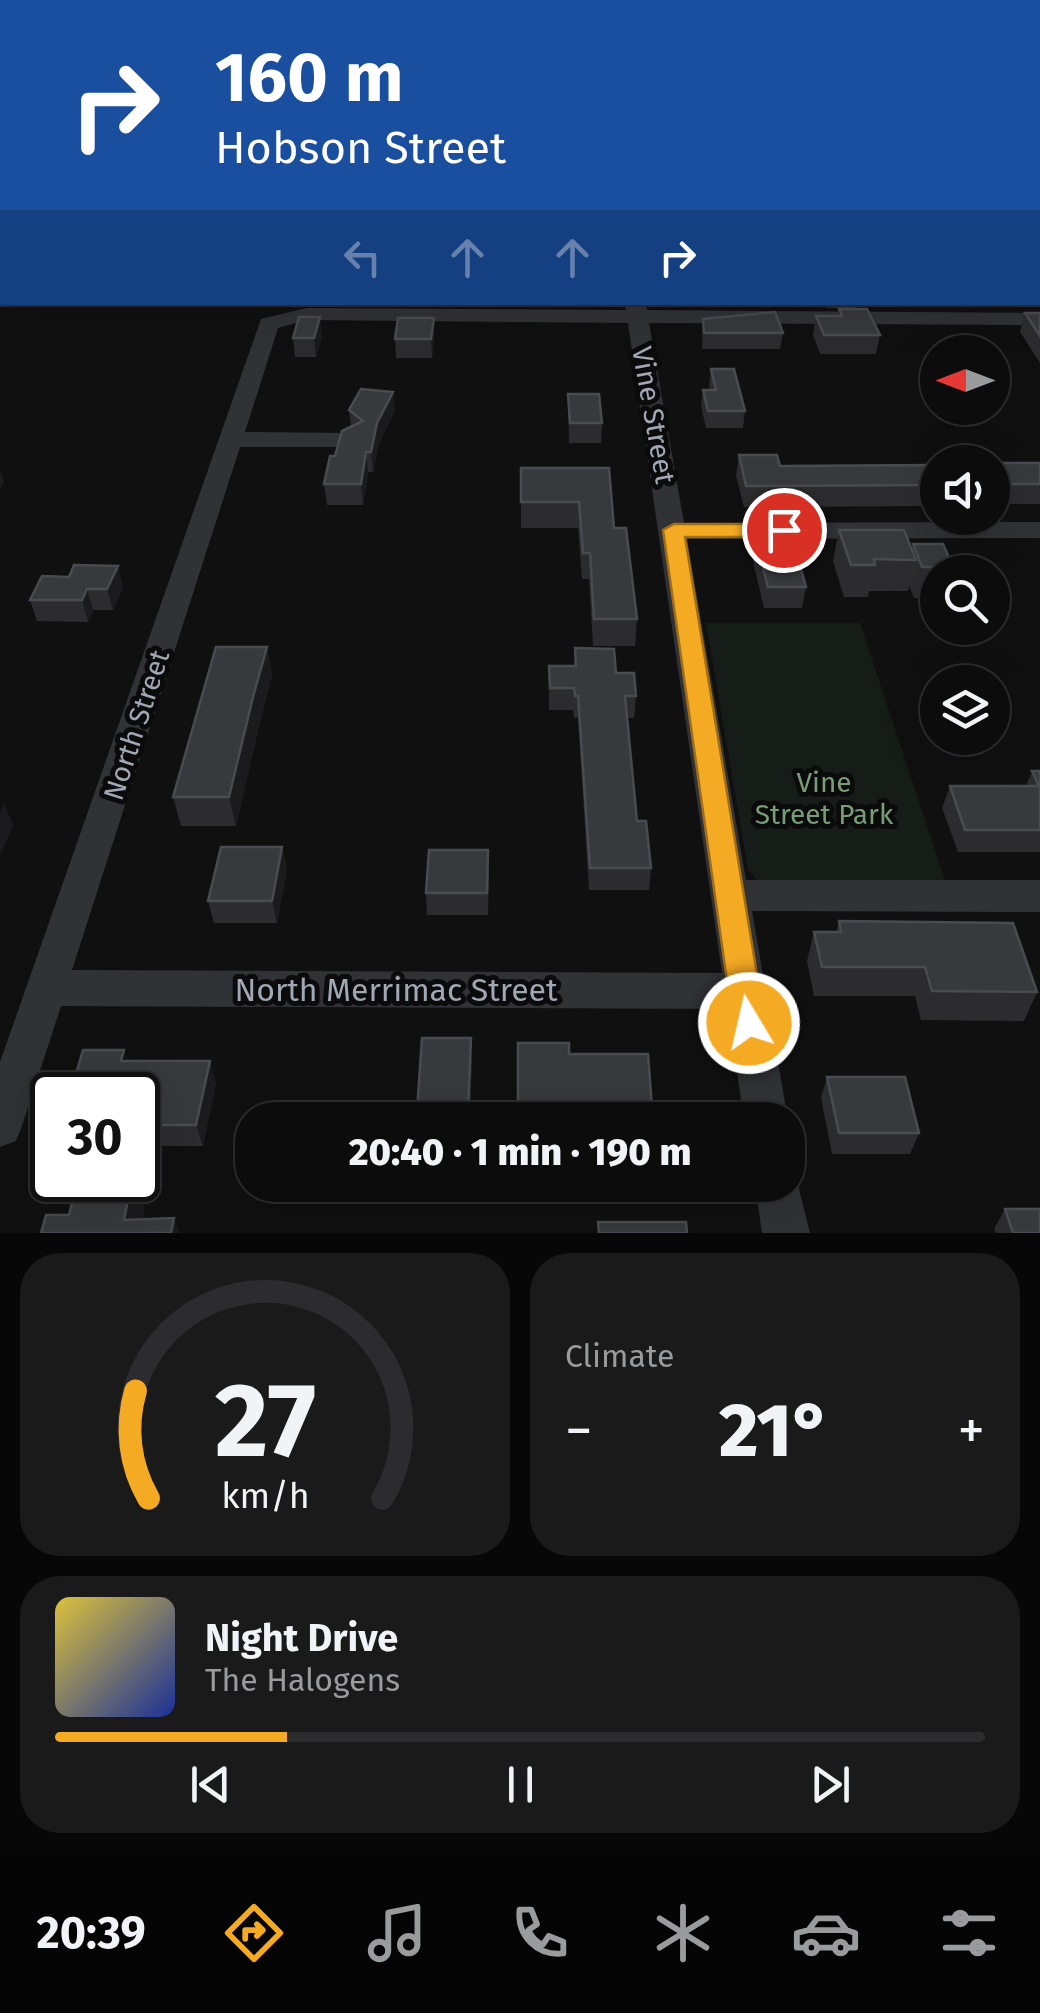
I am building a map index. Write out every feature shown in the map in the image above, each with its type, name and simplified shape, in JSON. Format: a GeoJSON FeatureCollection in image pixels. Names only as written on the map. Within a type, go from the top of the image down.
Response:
{"type":"FeatureCollection","features":[{"type":"Feature","properties":{"kind":"street"},"geometry":{"type":"LineString","coordinates":[[636,310],[1040,320]]}},
{"type":"Feature","properties":{"kind":"street","name":"North Street"},"geometry":{"type":"LineString","coordinates":[[0,1126],[269,324],[307,314],[636,310]]}},
{"type":"Feature","properties":{"kind":"street","name":"Vine Street"},"geometry":{"type":"LineString","coordinates":[[636,310],[763,1102]]}},
{"type":"Feature","properties":{"kind":"street"},"geometry":{"type":"LineString","coordinates":[[231,439],[348,440]]}},
{"type":"Feature","properties":{"kind":"street"},"geometry":{"type":"LineString","coordinates":[[674,530],[1040,530]]}},
{"type":"Feature","properties":{"kind":"street"},"geometry":{"type":"LineString","coordinates":[[730,895],[1040,896]]}},
{"type":"Feature","properties":{"kind":"street","name":"North Merrimac Street"},"geometry":{"type":"LineString","coordinates":[[48,988],[744,991]]}},
{"type":"Feature","properties":{"kind":"street"},"geometry":{"type":"LineString","coordinates":[[781,1202],[786,1233]]}},
{"type":"Feature","properties":{"kind":"green space","name":"Vine Street Park"},"geometry":{"type":"Polygon","coordinates":[[[706,623],[860,623],[947,886],[759,882],[748,870],[706,623]]]}},
{"type":"Feature","properties":{"kind":"building"},"geometry":{"type":"Polygon","coordinates":[[[839,309],[867,309],[880,335],[824,335],[816,316],[842,316],[839,309]]]}},
{"type":"Feature","properties":{"kind":"building"},"geometry":{"type":"Polygon","coordinates":[[[775,312],[783,333],[704,333],[703,319],[775,312]]]}},
{"type":"Feature","properties":{"kind":"building"},"geometry":{"type":"Polygon","coordinates":[[[1025,313],[1040,313],[1040,336],[1025,313]]]}},
{"type":"Feature","properties":{"kind":"building"},"geometry":{"type":"Polygon","coordinates":[[[299,317],[320,317],[314,338],[293,338],[299,317]]]}},
{"type":"Feature","properties":{"kind":"building"},"geometry":{"type":"Polygon","coordinates":[[[398,318],[434,318],[431,339],[395,339],[398,318]]]}},
{"type":"Feature","properties":{"kind":"building"},"geometry":{"type":"Polygon","coordinates":[[[711,369],[734,369],[745,411],[708,411],[703,390],[716,390],[711,369]]]}},
{"type":"Feature","properties":{"kind":"building"},"geometry":{"type":"Polygon","coordinates":[[[361,389],[393,392],[377,423],[371,452],[366,452],[361,484],[324,484],[330,456],[335,456],[342,431],[363,421],[349,410],[361,389]]]}},
{"type":"Feature","properties":{"kind":"building"},"geometry":{"type":"Polygon","coordinates":[[[568,394],[599,394],[602,423],[570,423],[568,394]]]}},
{"type":"Feature","properties":{"kind":"building"},"geometry":{"type":"Polygon","coordinates":[[[739,455],[777,455],[780,466],[920,465],[920,485],[746,486],[739,455]]]}},
{"type":"Feature","properties":{"kind":"building"},"geometry":{"type":"Polygon","coordinates":[[[1010,463],[1040,463],[1040,484],[1010,484],[1010,463]]]}},
{"type":"Feature","properties":{"kind":"building"},"geometry":{"type":"Polygon","coordinates":[[[521,468],[609,468],[614,528],[626,528],[637,619],[594,619],[590,553],[583,553],[579,502],[521,502],[521,468]]]}},
{"type":"Feature","properties":{"kind":"building"},"geometry":{"type":"Polygon","coordinates":[[[839,530],[904,530],[916,560],[874,559],[875,565],[851,565],[839,530]]]}},
{"type":"Feature","properties":{"kind":"building"},"geometry":{"type":"Polygon","coordinates":[[[756,540],[793,540],[806,587],[768,587],[756,540]]]}},
{"type":"Feature","properties":{"kind":"building"},"geometry":{"type":"Polygon","coordinates":[[[913,544],[943,544],[948,555],[920,555],[920,562],[913,544]]]}},
{"type":"Feature","properties":{"kind":"building"},"geometry":{"type":"Polygon","coordinates":[[[74,565],[118,566],[107,589],[87,589],[82,600],[30,600],[42,576],[69,577],[74,565]]]}},
{"type":"Feature","properties":{"kind":"building"},"geometry":{"type":"Polygon","coordinates":[[[216,647],[267,647],[229,797],[173,797],[216,647]]]}},
{"type":"Feature","properties":{"kind":"building"},"geometry":{"type":"Polygon","coordinates":[[[575,648],[614,649],[616,673],[634,673],[636,696],[625,696],[637,821],[646,821],[651,868],[590,868],[578,696],[574,688],[550,688],[549,666],[576,666],[575,648]]]}},
{"type":"Feature","properties":{"kind":"building"},"geometry":{"type":"Polygon","coordinates":[[[1032,771],[1040,771],[1040,830],[965,830],[950,786],[1039,786],[1032,771]]]}},
{"type":"Feature","properties":{"kind":"building"},"geometry":{"type":"Polygon","coordinates":[[[221,847],[282,847],[272,901],[208,901],[221,847]]]}},
{"type":"Feature","properties":{"kind":"building"},"geometry":{"type":"Polygon","coordinates":[[[429,850],[488,850],[487,893],[426,893],[429,850]]]}},
{"type":"Feature","properties":{"kind":"building"},"geometry":{"type":"Polygon","coordinates":[[[839,921],[1013,923],[1037,992],[932,991],[925,967],[822,967],[814,932],[841,932],[839,921]]]}},
{"type":"Feature","properties":{"kind":"building"},"geometry":{"type":"Polygon","coordinates":[[[422,1038],[471,1038],[468,1102],[418,1102],[422,1038]]]}},
{"type":"Feature","properties":{"kind":"building"},"geometry":{"type":"Polygon","coordinates":[[[518,1043],[569,1043],[569,1054],[648,1054],[652,1102],[518,1102],[518,1043]]]}},
{"type":"Feature","properties":{"kind":"building"},"geometry":{"type":"Polygon","coordinates":[[[83,1050],[124,1050],[121,1061],[210,1061],[196,1125],[160,1125],[160,1072],[77,1072],[83,1050]]]}},
{"type":"Feature","properties":{"kind":"building"},"geometry":{"type":"Polygon","coordinates":[[[827,1077],[905,1077],[919,1133],[839,1133],[827,1077]]]}},
{"type":"Feature","properties":{"kind":"building"},"geometry":{"type":"Polygon","coordinates":[[[72,1202],[128,1202],[124,1220],[174,1218],[171,1233],[41,1233],[46,1215],[69,1215],[72,1202]]]}},
{"type":"Feature","properties":{"kind":"building"},"geometry":{"type":"Polygon","coordinates":[[[1005,1209],[1040,1209],[1040,1233],[1013,1233],[1005,1209]]]}},
{"type":"Feature","properties":{"kind":"building"},"geometry":{"type":"Polygon","coordinates":[[[598,1222],[686,1222],[687,1233],[599,1233],[598,1222]]]}},
{"type":"Feature","properties":{"kind":"route"},"geometry":{"type":"LineString","coordinates":[[749,1023],[674,530],[784,530]]}}]}
